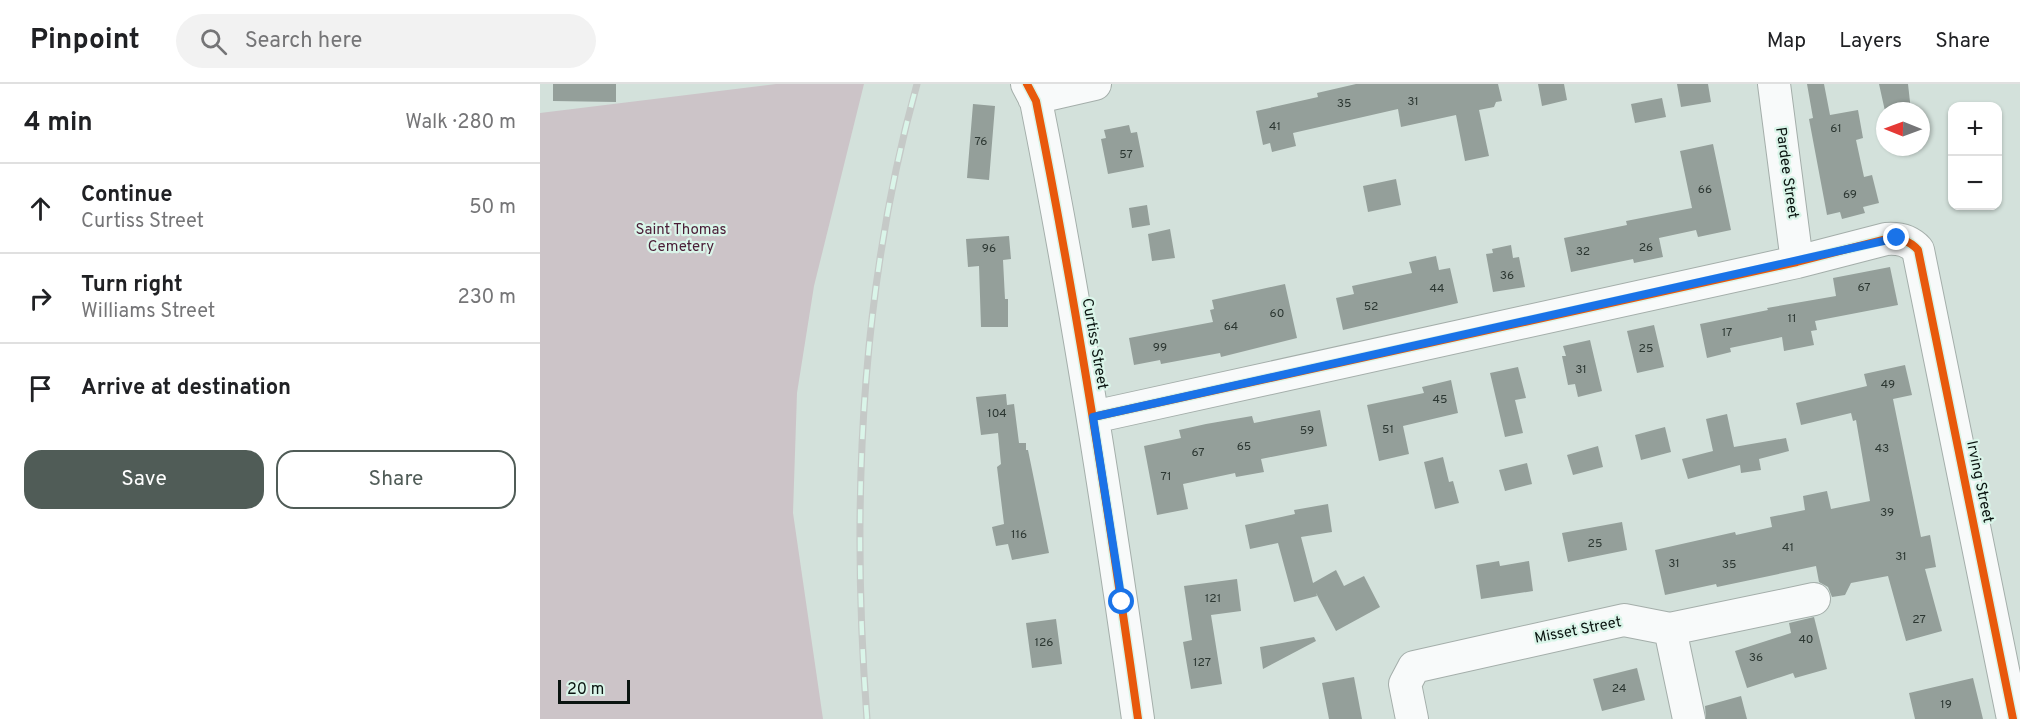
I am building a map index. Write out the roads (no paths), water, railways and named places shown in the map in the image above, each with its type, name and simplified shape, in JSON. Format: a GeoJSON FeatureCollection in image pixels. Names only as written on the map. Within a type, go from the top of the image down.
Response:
{"type":"FeatureCollection","features":[{"type":"Feature","properties":{"kind":"street"},"geometry":{"type":"LineString","coordinates":[[1031,91],[1095,84]]}},
{"type":"Feature","properties":{"kind":"street","name":"Pardee Street"},"geometry":{"type":"LineString","coordinates":[[1774,84],[1797,262]]}},
{"type":"Feature","properties":{"kind":"street","name":"Curtiss Street"},"geometry":{"type":"LineString","coordinates":[[1031,91],[1051,177],[1093,417],[1138,719]]}},
{"type":"Feature","properties":{"kind":"street","name":"Irving Street"},"geometry":{"type":"LineString","coordinates":[[1797,262],[1897,238],[1912,244],[1918,250],[2013,719]]}},
{"type":"Feature","properties":{"kind":"street"},"geometry":{"type":"LineString","coordinates":[[1093,417],[1797,262]]}},
{"type":"Feature","properties":{"kind":"street","name":"Misset Street"},"geometry":{"type":"LineString","coordinates":[[1412,719],[1405,684],[1414,667],[1624,620],[1670,629],[1814,599]]}},
{"type":"Feature","properties":{"kind":"street"},"geometry":{"type":"LineString","coordinates":[[1670,629],[1689,719]]}},
{"type":"Feature","properties":{"kind":"railway"},"geometry":{"type":"LineString","coordinates":[[867,719],[860,560],[865,399],[872,319],[883,240],[898,161],[917,84]]}},
{"type":"Feature","properties":{"kind":"park label","name":"Saint Thomas Cemetery"},"geometry":{"type":"Point","coordinates":[681,238]}}]}
